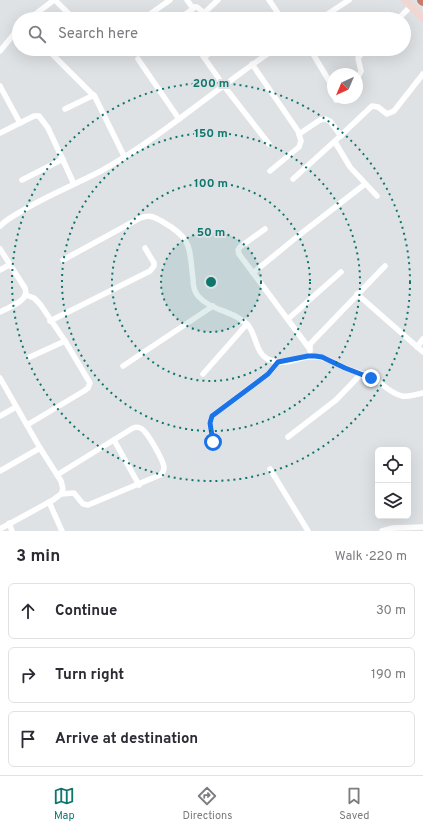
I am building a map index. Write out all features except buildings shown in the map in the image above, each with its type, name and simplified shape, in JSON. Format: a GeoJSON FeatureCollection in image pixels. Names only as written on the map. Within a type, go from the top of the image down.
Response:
{"type":"FeatureCollection","features":[{"type":"Feature","properties":{"kind":"street"},"geometry":{"type":"LineString","coordinates":[[38,12],[54,0],[67,12]]}},
{"type":"Feature","properties":{"kind":"street"},"geometry":{"type":"LineString","coordinates":[[153,12],[170,0]]}},
{"type":"Feature","properties":{"kind":"street"},"geometry":{"type":"LineString","coordinates":[[187,0],[192,7],[197,7],[203,12]]}},
{"type":"Feature","properties":{"kind":"street"},"geometry":{"type":"LineString","coordinates":[[205,12],[218,0]]}},
{"type":"Feature","properties":{"kind":"street"},"geometry":{"type":"LineString","coordinates":[[269,0],[277,12]]}},
{"type":"Feature","properties":{"kind":"street"},"geometry":{"type":"LineString","coordinates":[[331,12],[349,0]]}},
{"type":"Feature","properties":{"kind":"street"},"geometry":{"type":"LineString","coordinates":[[405,0],[423,18]]}},
{"type":"Feature","properties":{"kind":"street"},"geometry":{"type":"LineString","coordinates":[[405,12],[411,6]]}},
{"type":"Feature","properties":{"kind":"street"},"geometry":{"type":"LineString","coordinates":[[188,12],[194,8]]}},
{"type":"Feature","properties":{"kind":"street"},"geometry":{"type":"LineString","coordinates":[[0,51],[12,36]]}},
{"type":"Feature","properties":{"kind":"street"},"geometry":{"type":"LineString","coordinates":[[54,56],[94,95],[124,156]]}},
{"type":"Feature","properties":{"kind":"street"},"geometry":{"type":"LineString","coordinates":[[1,222],[33,204],[101,171],[179,119],[264,56]]}},
{"type":"Feature","properties":{"kind":"street"},"geometry":{"type":"LineString","coordinates":[[314,56],[327,77]]}},
{"type":"Feature","properties":{"kind":"street"},"geometry":{"type":"LineString","coordinates":[[360,56],[358,58],[360,68]]}},
{"type":"Feature","properties":{"kind":"street"},"geometry":{"type":"LineString","coordinates":[[204,57],[224,86],[269,144]]}},
{"type":"Feature","properties":{"kind":"street"},"geometry":{"type":"LineString","coordinates":[[138,59],[179,119]]}},
{"type":"Feature","properties":{"kind":"street"},"geometry":{"type":"LineString","coordinates":[[252,64],[299,134],[301,141],[299,147],[270,171]]}},
{"type":"Feature","properties":{"kind":"street"},"geometry":{"type":"LineString","coordinates":[[292,178],[335,142],[372,106],[378,107],[387,114],[394,111],[423,74]]}},
{"type":"Feature","properties":{"kind":"street"},"geometry":{"type":"LineString","coordinates":[[0,86],[20,123]]}},
{"type":"Feature","properties":{"kind":"street"},"geometry":{"type":"LineString","coordinates":[[65,109],[94,95]]}},
{"type":"Feature","properties":{"kind":"street"},"geometry":{"type":"LineString","coordinates":[[0,133],[34,116],[40,117],[48,128],[74,184]]}},
{"type":"Feature","properties":{"kind":"street"},"geometry":{"type":"LineString","coordinates":[[299,134],[322,118],[330,121],[341,136]]}},
{"type":"Feature","properties":{"kind":"street"},"geometry":{"type":"LineString","coordinates":[[335,142],[350,167],[377,196]]}},
{"type":"Feature","properties":{"kind":"street"},"geometry":{"type":"LineString","coordinates":[[22,180],[63,159]]}},
{"type":"Feature","properties":{"kind":"street"},"geometry":{"type":"LineString","coordinates":[[253,273],[298,236],[366,184]]}},
{"type":"Feature","properties":{"kind":"street"},"geometry":{"type":"LineString","coordinates":[[63,260],[140,218],[153,216],[179,232],[186,240],[190,252],[194,290],[200,298],[247,324],[253,333],[261,354],[270,360],[278,362],[311,356],[322,357],[377,381],[395,394],[403,397],[423,393]]}},
{"type":"Feature","properties":{"kind":"street"},"geometry":{"type":"LineString","coordinates":[[265,228],[238,250],[239,254],[309,348],[311,356]]}},
{"type":"Feature","properties":{"kind":"street"},"geometry":{"type":"LineString","coordinates":[[50,321],[150,271],[154,266],[154,263],[144,248]]}},
{"type":"Feature","properties":{"kind":"street"},"geometry":{"type":"LineString","coordinates":[[0,249],[25,288],[26,295],[22,300],[0,312]]}},
{"type":"Feature","properties":{"kind":"street"},"geometry":{"type":"LineString","coordinates":[[0,270],[9,265]]}},
{"type":"Feature","properties":{"kind":"street"},"geometry":{"type":"LineString","coordinates":[[309,348],[313,341],[385,266]]}},
{"type":"Feature","properties":{"kind":"street"},"geometry":{"type":"LineString","coordinates":[[288,319],[341,272]]}},
{"type":"Feature","properties":{"kind":"street"},"geometry":{"type":"LineString","coordinates":[[357,294],[423,352]]}},
{"type":"Feature","properties":{"kind":"street"},"geometry":{"type":"LineString","coordinates":[[26,295],[37,301],[65,341],[89,381],[89,386],[84,391],[27,425]]}},
{"type":"Feature","properties":{"kind":"street"},"geometry":{"type":"LineString","coordinates":[[123,366],[213,306]]}},
{"type":"Feature","properties":{"kind":"street"},"geometry":{"type":"LineString","coordinates":[[203,374],[247,324]]}},
{"type":"Feature","properties":{"kind":"street"},"geometry":{"type":"LineString","coordinates":[[417,347],[423,340]]}},
{"type":"Feature","properties":{"kind":"street"},"geometry":{"type":"LineString","coordinates":[[30,358],[65,341]]}},
{"type":"Feature","properties":{"kind":"street"},"geometry":{"type":"LineString","coordinates":[[213,442],[210,423],[212,416],[268,374],[278,362]]}},
{"type":"Feature","properties":{"kind":"street"},"geometry":{"type":"LineString","coordinates":[[288,437],[336,400],[362,374]]}},
{"type":"Feature","properties":{"kind":"street"},"geometry":{"type":"LineString","coordinates":[[0,378],[40,448],[57,474],[63,487],[61,494]]}},
{"type":"Feature","properties":{"kind":"street"},"geometry":{"type":"LineString","coordinates":[[0,416],[16,407]]}},
{"type":"Feature","properties":{"kind":"street"},"geometry":{"type":"LineString","coordinates":[[0,529],[61,494],[74,493],[86,506],[160,475],[164,469],[162,462],[150,440],[141,428],[137,427],[57,474]]}},
{"type":"Feature","properties":{"kind":"street"},"geometry":{"type":"LineString","coordinates":[[114,440],[139,484]]}},
{"type":"Feature","properties":{"kind":"street"},"geometry":{"type":"LineString","coordinates":[[0,471],[40,448]]}},
{"type":"Feature","properties":{"kind":"street"},"geometry":{"type":"LineString","coordinates":[[270,470],[308,531]]}},
{"type":"Feature","properties":{"kind":"street"},"geometry":{"type":"LineString","coordinates":[[49,502],[62,531]]}},
{"type":"Feature","properties":{"kind":"street"},"geometry":{"type":"LineString","coordinates":[[9,524],[12,531]]}},
{"type":"Feature","properties":{"kind":"street"},"geometry":{"type":"LineString","coordinates":[[382,531],[393,528],[423,527]]}},
{"type":"Feature","properties":{"kind":"route"},"geometry":{"type":"LineString","coordinates":[[213,442],[210,423],[212,416],[268,374],[278,362],[308,356],[322,357],[371,378]]}}]}
